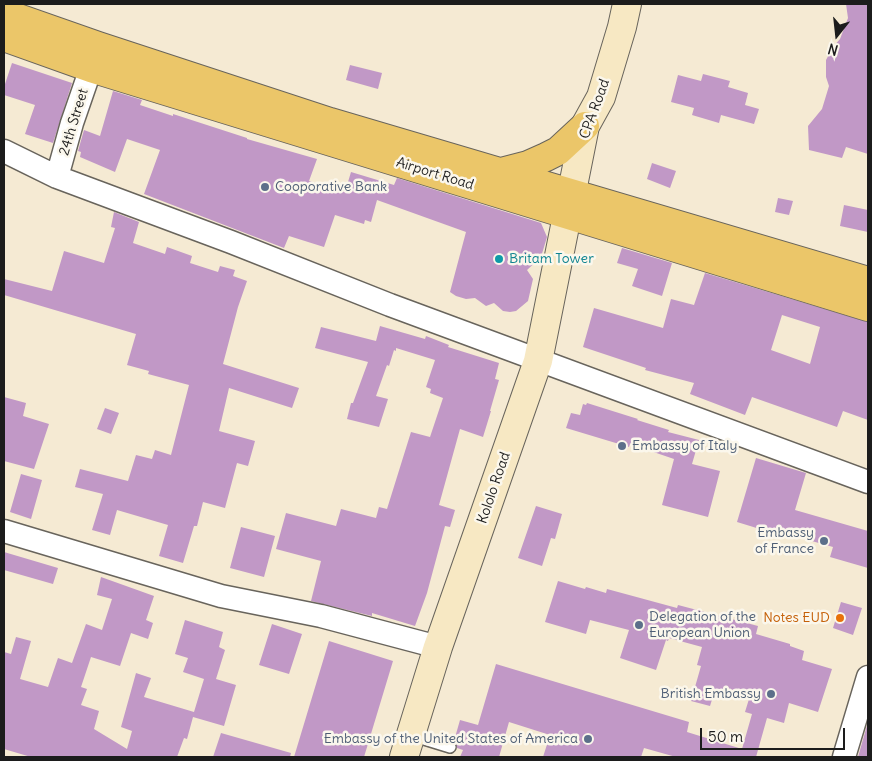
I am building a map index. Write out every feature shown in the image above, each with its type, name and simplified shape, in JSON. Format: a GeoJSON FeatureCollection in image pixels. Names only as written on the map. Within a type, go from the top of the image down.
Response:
{"type":"FeatureCollection","features":[{"type":"Feature","properties":{"kind":"main road","name":"Airport Road"},"geometry":{"type":"LineString","coordinates":[[4,14],[330,122],[501,172],[570,204],[868,307]]}},
{"type":"Feature","properties":{"kind":"main road","name":"Airport Road"},"geometry":{"type":"LineString","coordinates":[[4,38],[91,68],[570,204],[868,281]]}},
{"type":"Feature","properties":{"kind":"main road"},"geometry":{"type":"LineString","coordinates":[[501,172],[528,165],[558,151],[585,126]]}},
{"type":"Feature","properties":{"kind":"street","name":"CPA Road"},"geometry":{"type":"LineString","coordinates":[[570,204],[585,126],[601,98],[622,28],[627,4]]}},
{"type":"Feature","properties":{"kind":"street","name":"24th Street"},"geometry":{"type":"LineString","coordinates":[[57,177],[72,123],[91,68]]}},
{"type":"Feature","properties":{"kind":"street"},"geometry":{"type":"LineString","coordinates":[[4,151],[57,177],[390,305],[868,482]]}},
{"type":"Feature","properties":{"kind":"street","name":"Kololo Road"},"geometry":{"type":"LineString","coordinates":[[407,746],[438,647],[538,361],[570,204]]}},
{"type":"Feature","properties":{"kind":"street"},"geometry":{"type":"LineString","coordinates":[[4,531],[221,596],[321,616],[438,647]]}},
{"type":"Feature","properties":{"kind":"street"},"geometry":{"type":"LineString","coordinates":[[844,757],[868,677]]}},
{"type":"Feature","properties":{"kind":"lane"},"geometry":{"type":"LineString","coordinates":[[407,746],[450,748]]}},
{"type":"Feature","properties":{"kind":"building"},"geometry":{"type":"Polygon","coordinates":[[[846,4],[868,4],[868,154],[846,147],[842,158],[809,150],[808,126],[822,109],[829,86],[826,77],[826,60],[840,39],[848,18],[846,4]]]}},
{"type":"Feature","properties":{"kind":"building"},"geometry":{"type":"Polygon","coordinates":[[[12,63],[72,83],[53,143],[25,134],[35,105],[4,95],[4,87],[12,63]]]}},
{"type":"Feature","properties":{"kind":"building"},"geometry":{"type":"Polygon","coordinates":[[[350,65],[382,73],[378,89],[346,80],[350,65]]]}},
{"type":"Feature","properties":{"kind":"building"},"geometry":{"type":"Polygon","coordinates":[[[703,74],[730,81],[728,87],[748,93],[745,105],[759,109],[754,124],[721,115],[719,123],[692,115],[694,108],[671,102],[678,75],[701,81],[703,74]]]}},
{"type":"Feature","properties":{"kind":"building"},"geometry":{"type":"Polygon","coordinates":[[[113,91],[142,100],[140,105],[173,116],[173,114],[247,139],[317,159],[309,181],[345,192],[351,172],[394,185],[397,178],[541,223],[547,237],[541,257],[527,270],[533,279],[528,301],[516,311],[510,312],[503,311],[494,303],[486,306],[475,298],[466,299],[450,292],[466,232],[377,200],[371,222],[365,220],[364,224],[335,215],[324,247],[289,236],[284,248],[144,194],[160,150],[127,139],[115,172],[80,157],[81,152],[78,151],[84,130],[100,136],[113,91]]]}},
{"type":"Feature","properties":{"kind":"building"},"geometry":{"type":"Polygon","coordinates":[[[652,163],[676,171],[670,188],[647,179],[652,163]]]}},
{"type":"Feature","properties":{"kind":"building"},"geometry":{"type":"Polygon","coordinates":[[[778,198],[793,201],[789,215],[775,212],[778,198]]]}},
{"type":"Feature","properties":{"kind":"building"},"geometry":{"type":"Polygon","coordinates":[[[844,205],[868,210],[868,232],[840,226],[844,205]]]}},
{"type":"Feature","properties":{"kind":"building"},"geometry":{"type":"Polygon","coordinates":[[[114,212],[139,222],[133,243],[165,254],[167,247],[192,256],[190,263],[218,272],[220,266],[235,270],[233,276],[247,281],[223,364],[299,388],[292,408],[229,388],[219,431],[255,441],[248,466],[237,463],[225,508],[203,502],[197,526],[194,526],[183,563],[159,556],[168,525],[117,510],[110,535],[92,530],[103,494],[75,487],[80,469],[128,481],[136,455],[152,459],[155,450],[171,455],[189,385],[148,374],[149,371],[127,365],[136,334],[4,295],[4,279],[52,291],[64,251],[104,263],[115,228],[111,227],[114,212]]]}},
{"type":"Feature","properties":{"kind":"building"},"geometry":{"type":"Polygon","coordinates":[[[622,248],[672,263],[662,296],[632,286],[638,269],[617,263],[622,248]]]}},
{"type":"Feature","properties":{"kind":"building"},"geometry":{"type":"Polygon","coordinates":[[[705,273],[868,322],[868,420],[843,411],[837,427],[752,397],[745,415],[690,394],[694,383],[645,370],[646,368],[583,347],[594,308],[663,328],[671,299],[694,305],[705,273]],[[782,315],[771,350],[810,364],[820,327],[782,315]]]}},
{"type":"Feature","properties":{"kind":"building"},"geometry":{"type":"Polygon","coordinates":[[[380,326],[425,339],[426,336],[449,345],[448,347],[499,363],[495,379],[499,380],[483,437],[460,429],[439,505],[455,510],[450,527],[445,526],[427,593],[415,626],[372,613],[372,616],[311,601],[321,561],[276,549],[286,513],[336,526],[341,509],[376,518],[379,507],[387,509],[411,432],[430,437],[443,398],[430,393],[431,389],[426,387],[435,360],[396,348],[396,351],[394,350],[376,396],[388,399],[379,427],[347,419],[351,403],[353,403],[368,362],[315,348],[321,327],[376,341],[380,326]]]}},
{"type":"Feature","properties":{"kind":"building"},"geometry":{"type":"Polygon","coordinates":[[[4,397],[26,403],[23,416],[49,424],[34,469],[4,461],[4,397]]]}},
{"type":"Feature","properties":{"kind":"building"},"geometry":{"type":"Polygon","coordinates":[[[587,403],[669,430],[668,432],[699,440],[692,464],[720,471],[708,517],[662,505],[674,459],[630,444],[629,447],[566,428],[571,413],[580,415],[583,404],[586,405],[587,403]]]}},
{"type":"Feature","properties":{"kind":"building"},"geometry":{"type":"Polygon","coordinates":[[[105,408],[119,413],[111,434],[97,429],[105,408]]]}},
{"type":"Feature","properties":{"kind":"building"},"geometry":{"type":"Polygon","coordinates":[[[756,458],[806,473],[795,510],[868,531],[868,568],[830,557],[833,547],[787,534],[786,537],[737,522],[756,458]]]}},
{"type":"Feature","properties":{"kind":"building"},"geometry":{"type":"Polygon","coordinates":[[[21,474],[42,480],[31,519],[10,512],[21,474]]]}},
{"type":"Feature","properties":{"kind":"building"},"geometry":{"type":"Polygon","coordinates":[[[536,506],[562,514],[555,539],[551,538],[542,566],[518,558],[536,506]]]}},
{"type":"Feature","properties":{"kind":"building"},"geometry":{"type":"Polygon","coordinates":[[[241,527],[275,536],[264,577],[230,568],[241,527]]]}},
{"type":"Feature","properties":{"kind":"building"},"geometry":{"type":"Polygon","coordinates":[[[4,552],[58,568],[53,584],[4,570],[4,552]]]}},
{"type":"Feature","properties":{"kind":"building"},"geometry":{"type":"Polygon","coordinates":[[[101,577],[154,596],[146,620],[153,623],[148,639],[131,633],[120,666],[91,657],[81,687],[87,689],[81,705],[99,711],[94,729],[127,749],[132,731],[121,727],[136,673],[151,678],[144,697],[194,712],[204,679],[183,672],[188,658],[175,654],[185,620],[223,632],[219,647],[225,650],[216,679],[236,685],[224,726],[193,717],[187,739],[184,738],[177,757],[31,757],[4,749],[4,652],[11,654],[16,637],[31,641],[20,679],[48,687],[58,658],[72,663],[86,624],[102,630],[112,599],[97,595],[101,577]]]}},
{"type":"Feature","properties":{"kind":"building"},"geometry":{"type":"Polygon","coordinates":[[[558,581],[606,593],[607,589],[677,608],[678,605],[758,626],[756,634],[790,644],[790,646],[804,651],[802,660],[832,669],[818,712],[789,703],[784,723],[767,718],[756,757],[676,757],[644,748],[641,757],[543,757],[550,735],[509,722],[499,757],[460,757],[463,750],[457,748],[454,741],[460,720],[478,725],[496,664],[689,722],[687,732],[742,749],[752,714],[745,712],[749,699],[715,690],[710,706],[691,701],[701,666],[697,665],[702,647],[669,638],[668,641],[666,640],[656,670],[620,658],[629,630],[590,620],[586,634],[545,622],[558,581]]]}},
{"type":"Feature","properties":{"kind":"building"},"geometry":{"type":"Polygon","coordinates":[[[841,602],[862,608],[853,635],[833,628],[841,602]]]}},
{"type":"Feature","properties":{"kind":"building"},"geometry":{"type":"Polygon","coordinates":[[[272,624],[302,634],[289,674],[259,665],[272,624]]]}},
{"type":"Feature","properties":{"kind":"building"},"geometry":{"type":"Polygon","coordinates":[[[329,641],[393,661],[364,757],[294,757],[329,641]]]}},
{"type":"Feature","properties":{"kind":"building"},"geometry":{"type":"Polygon","coordinates":[[[868,722],[868,757],[858,757],[868,722]]]}},
{"type":"Feature","properties":{"kind":"building"},"geometry":{"type":"Polygon","coordinates":[[[221,733],[291,753],[290,757],[213,757],[221,733]]]}},
{"type":"Feature","properties":{"kind":"place","name":"Cooporative Bank"},"geometry":{"type":"Point","coordinates":[265,187]}},
{"type":"Feature","properties":{"kind":"place","name":"Britam Tower"},"geometry":{"type":"Point","coordinates":[499,259]}},
{"type":"Feature","properties":{"kind":"place","name":"Embassy of Italy"},"geometry":{"type":"Point","coordinates":[622,446]}},
{"type":"Feature","properties":{"kind":"place","name":"Embassy of France"},"geometry":{"type":"Point","coordinates":[824,541]}},
{"type":"Feature","properties":{"kind":"place","name":"Notes EUD"},"geometry":{"type":"Point","coordinates":[840,618]}},
{"type":"Feature","properties":{"kind":"place","name":"Delegation of the European Union"},"geometry":{"type":"Point","coordinates":[639,625]}},
{"type":"Feature","properties":{"kind":"place","name":"British Embassy"},"geometry":{"type":"Point","coordinates":[771,694]}},
{"type":"Feature","properties":{"kind":"place","name":"Embassy of the United States of America"},"geometry":{"type":"Point","coordinates":[588,739]}}]}
